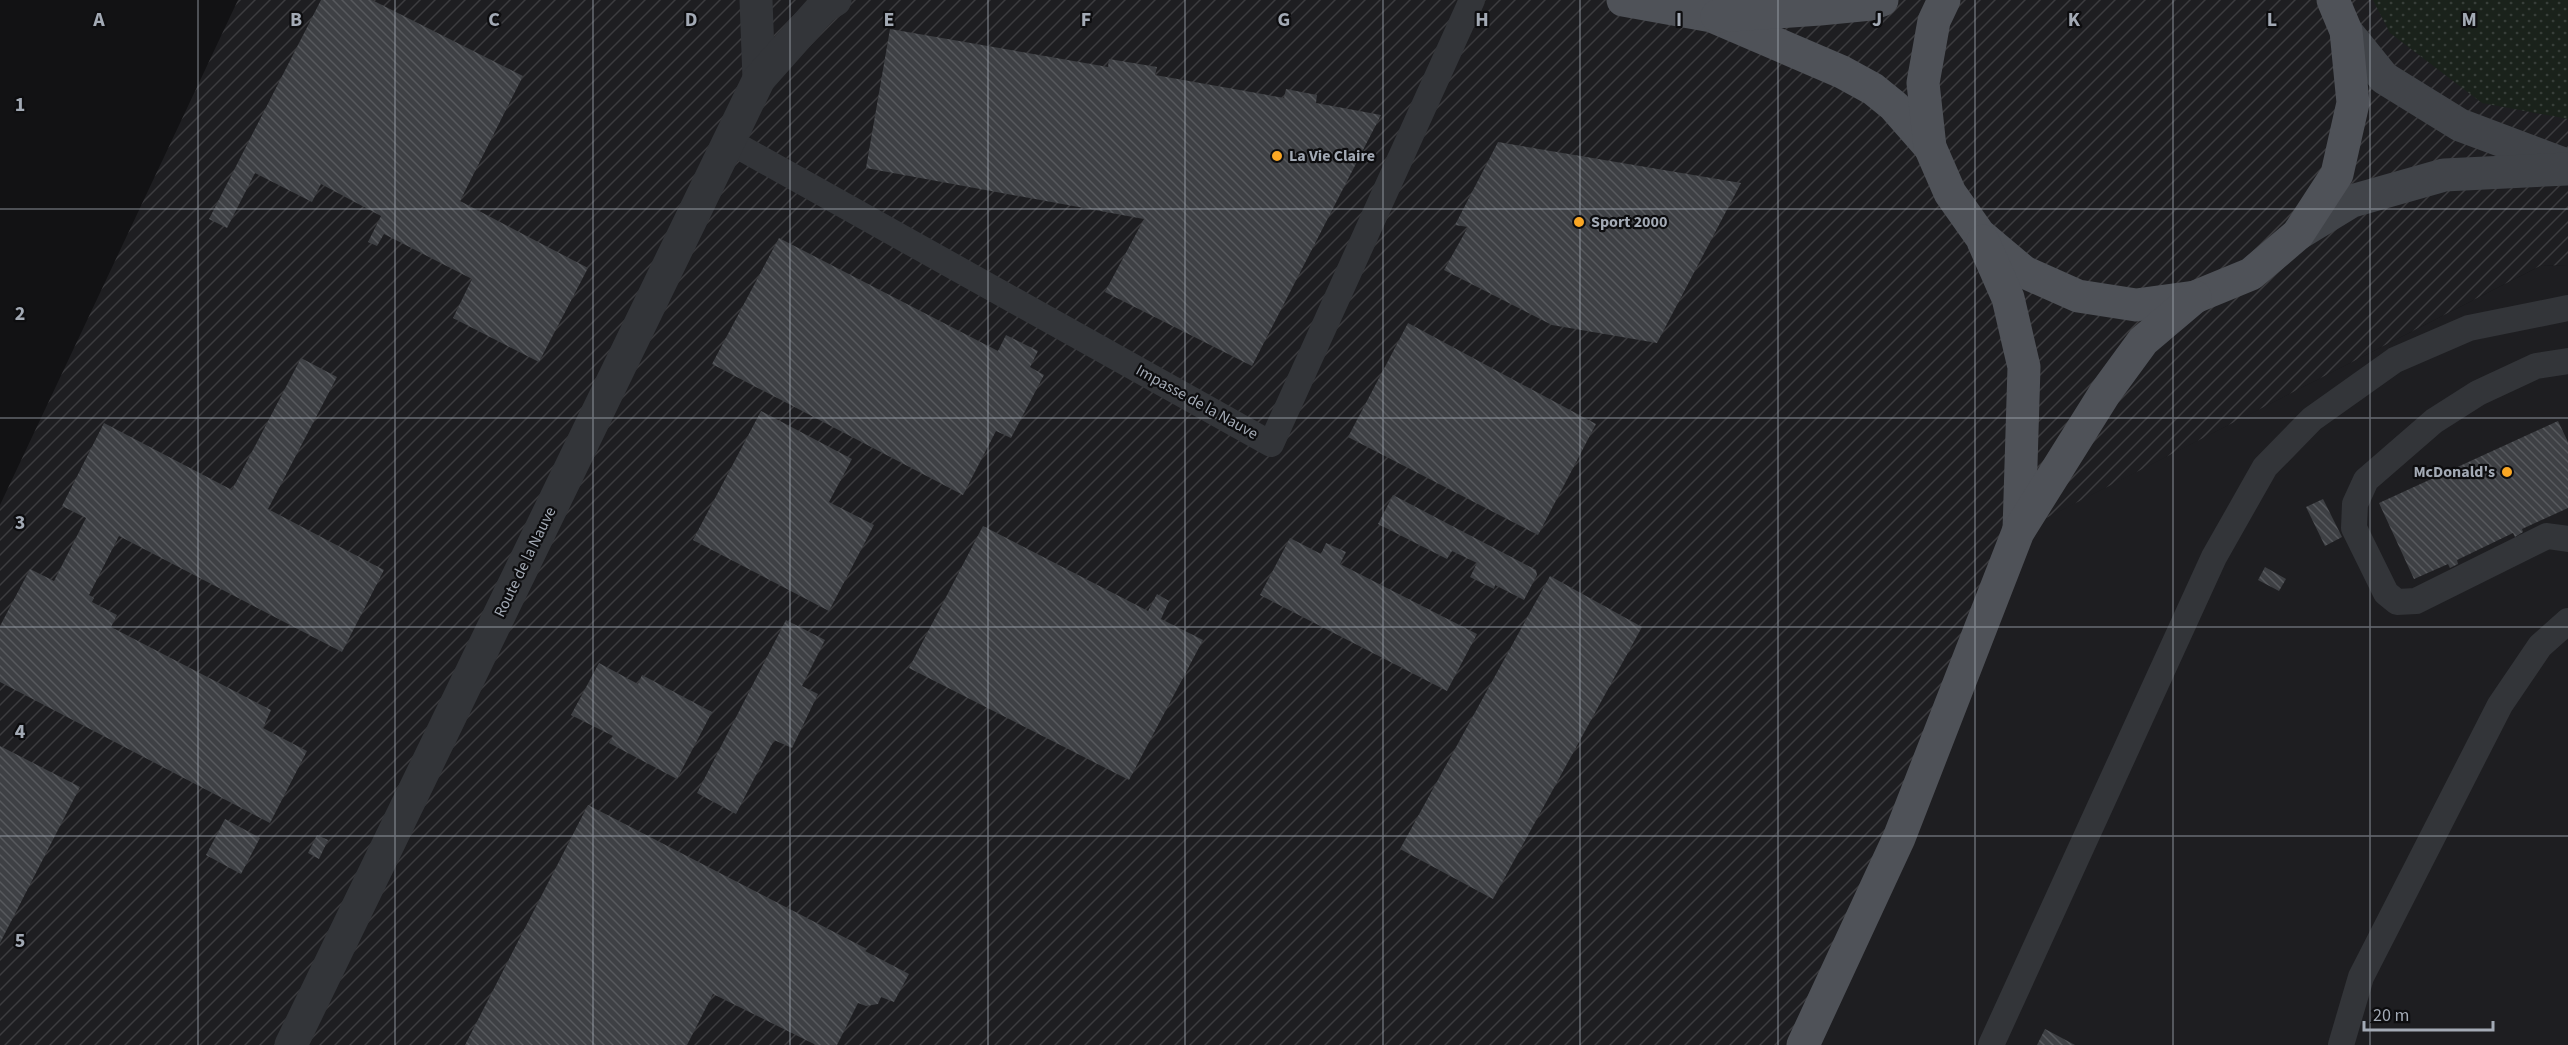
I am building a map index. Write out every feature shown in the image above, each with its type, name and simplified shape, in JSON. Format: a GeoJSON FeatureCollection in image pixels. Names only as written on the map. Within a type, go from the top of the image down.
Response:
{"type":"FeatureCollection","features":[{"type":"Feature","properties":{"kind":"main road"},"geometry":{"type":"LineString","coordinates":[[1623,0],[1693,9],[1820,9],[1871,4],[1882,0]]}},
{"type":"Feature","properties":{"kind":"main road"},"geometry":{"type":"LineString","coordinates":[[1944,0],[1934,21],[1923,83],[1930,147],[1950,193],[1979,234],[2008,298],[2024,367],[2019,532]]}},
{"type":"Feature","properties":{"kind":"main road"},"geometry":{"type":"LineString","coordinates":[[2333,0],[2346,31],[2384,78],[2460,125],[2568,168]]}},
{"type":"Feature","properties":{"kind":"main road"},"geometry":{"type":"LineString","coordinates":[[1693,9],[1842,72],[1873,89],[1894,106],[1930,147]]}},
{"type":"Feature","properties":{"kind":"main road"},"geometry":{"type":"LineString","coordinates":[[2298,234],[2337,174],[2354,103],[2346,31]]}},
{"type":"Feature","properties":{"kind":"main road"},"geometry":{"type":"LineString","coordinates":[[1979,234],[2024,272],[2078,296],[2136,305],[2195,297],[2251,274],[2298,234],[2352,201],[2444,175],[2568,168]]}},
{"type":"Feature","properties":{"kind":"main road"},"geometry":{"type":"LineString","coordinates":[[1803,1045],[1899,838],[2019,532],[2105,393],[2143,341],[2195,297]]}},
{"type":"Feature","properties":{"kind":"street","name":"Route de la Nauve"},"geometry":{"type":"LineString","coordinates":[[756,0],[759,79]]}},
{"type":"Feature","properties":{"kind":"street","name":"Route de la Nauve"},"geometry":{"type":"LineString","coordinates":[[291,1045],[759,79],[822,8],[835,0]]}},
{"type":"Feature","properties":{"kind":"lane","name":"Impasse de la Nauve"},"geometry":{"type":"LineString","coordinates":[[729,141],[1271,444],[1472,0]]}},
{"type":"Feature","properties":{"kind":"lane"},"geometry":{"type":"LineString","coordinates":[[1991,1045],[2214,557],[2265,467],[2312,419],[2395,360],[2469,328],[2568,308]]}},
{"type":"Feature","properties":{"kind":"lane"},"geometry":{"type":"LineString","coordinates":[[2568,361],[2536,366],[2478,393],[2434,422],[2366,480],[2355,504],[2354,528],[2386,593],[2397,602],[2416,601],[2547,536],[2568,539]]}},
{"type":"Feature","properties":{"kind":"lane"},"geometry":{"type":"LineString","coordinates":[[2341,1045],[2361,977],[2500,705],[2540,646],[2568,621]]}},
{"type":"Feature","properties":{"kind":"shaded area"},"geometry":{"type":"Polygon","coordinates":[[[238,0],[2568,0],[2568,266],[2542,265],[2019,532],[1798,1045],[0,1045],[0,505],[238,0]]]}},
{"type":"Feature","properties":{"kind":"shaded area"},"geometry":{"type":"Polygon","coordinates":[[[2373,0],[2568,0],[2568,119],[2482,103],[2390,33],[2373,0]]]}},
{"type":"Feature","properties":{"kind":"shaded area"},"geometry":{"type":"Polygon","coordinates":[[[2542,265],[2568,266],[2568,1045],[1798,1045],[2018,532],[2542,265]]]}},
{"type":"Feature","properties":{"kind":"building"},"geometry":{"type":"Polygon","coordinates":[[[321,0],[372,0],[523,76],[460,201],[588,268],[539,362],[453,318],[472,279],[384,234],[377,246],[368,242],[381,216],[321,184],[312,202],[255,173],[227,228],[209,219],[321,0]]]}},
{"type":"Feature","properties":{"kind":"building"},"geometry":{"type":"Polygon","coordinates":[[[890,29],[1108,67],[1109,59],[1157,67],[1155,75],[1284,98],[1286,89],[1317,95],[1316,103],[1381,115],[1252,366],[1105,292],[1144,219],[866,168],[890,29]]]}},
{"type":"Feature","properties":{"kind":"building"},"geometry":{"type":"Polygon","coordinates":[[[1498,142],[1741,183],[1657,343],[1552,325],[1444,270],[1468,227],[1455,225],[1498,142]]]}},
{"type":"Feature","properties":{"kind":"building"},"geometry":{"type":"Polygon","coordinates":[[[779,238],[998,351],[1006,335],[1038,351],[1030,367],[1044,375],[1011,438],[996,431],[963,495],[712,364],[779,238]]]}},
{"type":"Feature","properties":{"kind":"building"},"geometry":{"type":"Polygon","coordinates":[[[1408,323],[1596,424],[1538,535],[1348,437],[1408,323]]]}},
{"type":"Feature","properties":{"kind":"building"},"geometry":{"type":"Polygon","coordinates":[[[301,358],[337,377],[268,509],[384,570],[342,652],[119,536],[89,595],[94,598],[92,602],[117,615],[111,627],[271,710],[263,728],[307,751],[270,823],[0,682],[0,626],[30,569],[54,581],[86,518],[62,506],[104,423],[232,490],[301,358]]]}},
{"type":"Feature","properties":{"kind":"building"},"geometry":{"type":"Polygon","coordinates":[[[761,411],[852,459],[829,502],[874,525],[829,611],[693,540],[761,411]]]}},
{"type":"Feature","properties":{"kind":"building","name":"McDonald's"},"geometry":{"type":"Polygon","coordinates":[[[2558,421],[2568,442],[2568,508],[2522,529],[2523,532],[2515,537],[2513,533],[2457,560],[2458,564],[2450,568],[2448,564],[2414,579],[2379,503],[2558,421]]]}},
{"type":"Feature","properties":{"kind":"building"},"geometry":{"type":"Polygon","coordinates":[[[1393,495],[1536,570],[1537,575],[1524,600],[1495,585],[1494,589],[1470,577],[1477,563],[1452,551],[1447,559],[1378,524],[1393,495]]]}},
{"type":"Feature","properties":{"kind":"building"},"geometry":{"type":"Polygon","coordinates":[[[2323,499],[2342,537],[2325,546],[2306,507],[2323,499]]]}},
{"type":"Feature","properties":{"kind":"building"},"geometry":{"type":"Polygon","coordinates":[[[983,526],[1148,611],[1157,594],[1169,601],[1161,619],[1203,640],[1129,780],[909,668],[983,526]]]}},
{"type":"Feature","properties":{"kind":"building"},"geometry":{"type":"Polygon","coordinates":[[[1290,538],[1321,554],[1326,543],[1346,552],[1340,564],[1477,634],[1447,691],[1260,595],[1290,538]]]}},
{"type":"Feature","properties":{"kind":"building"},"geometry":{"type":"Polygon","coordinates":[[[2265,567],[2286,579],[2279,591],[2258,580],[2265,567]]]}},
{"type":"Feature","properties":{"kind":"building"},"geometry":{"type":"Polygon","coordinates":[[[1550,576],[1642,627],[1493,899],[1400,849],[1550,576]]]}},
{"type":"Feature","properties":{"kind":"building"},"geometry":{"type":"Polygon","coordinates":[[[786,620],[825,640],[802,686],[818,694],[792,748],[774,740],[736,814],[697,793],[786,620]]]}},
{"type":"Feature","properties":{"kind":"building"},"geometry":{"type":"Polygon","coordinates":[[[599,663],[638,684],[642,675],[712,712],[677,779],[609,743],[613,736],[571,715],[599,663]]]}},
{"type":"Feature","properties":{"kind":"building"},"geometry":{"type":"Polygon","coordinates":[[[0,746],[80,787],[0,943],[0,746]]]}},
{"type":"Feature","properties":{"kind":"building"},"geometry":{"type":"Polygon","coordinates":[[[588,805],[867,949],[865,951],[909,974],[894,1002],[881,997],[878,1004],[866,1006],[858,1003],[837,1045],[816,1045],[713,994],[687,1045],[465,1045],[588,805]]]}},
{"type":"Feature","properties":{"kind":"building"},"geometry":{"type":"Polygon","coordinates":[[[225,819],[260,838],[241,874],[206,855],[225,819]]]}},
{"type":"Feature","properties":{"kind":"building"},"geometry":{"type":"Polygon","coordinates":[[[317,835],[328,840],[319,859],[308,853],[317,835]]]}},
{"type":"Feature","properties":{"kind":"building"},"geometry":{"type":"Polygon","coordinates":[[[2045,1029],[2075,1045],[2037,1045],[2045,1029]]]}},
{"type":"Feature","properties":{"kind":"place","name":"La Vie Claire"},"geometry":{"type":"Point","coordinates":[1277,156]}},
{"type":"Feature","properties":{"kind":"place","name":"Sport 2000"},"geometry":{"type":"Point","coordinates":[1579,222]}},
{"type":"Feature","properties":{"kind":"place","name":"McDonald's"},"geometry":{"type":"Point","coordinates":[2507,472]}}]}
